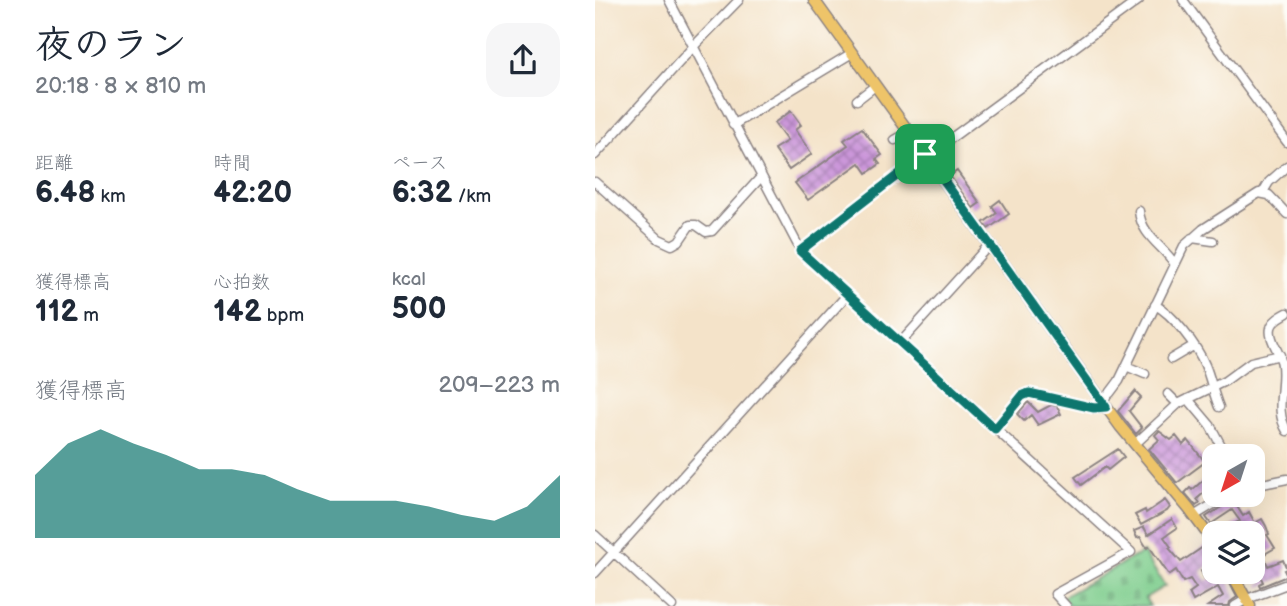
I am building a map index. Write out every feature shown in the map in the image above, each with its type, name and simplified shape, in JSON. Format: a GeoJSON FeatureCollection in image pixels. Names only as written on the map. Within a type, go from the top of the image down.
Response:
{"type":"FeatureCollection","features":[{"type":"Feature","properties":{"kind":"main road"},"geometry":{"type":"LineString","coordinates":[[814,0],[1104,403],[1202,527]]}},
{"type":"Feature","properties":{"kind":"main road"},"geometry":{"type":"LineString","coordinates":[[1238,584],[1248,602]]}},
{"type":"Feature","properties":{"kind":"street"},"geometry":{"type":"LineString","coordinates":[[669,0],[800,251],[1131,552],[1055,594],[1066,606]]}},
{"type":"Feature","properties":{"kind":"street"},"geometry":{"type":"LineString","coordinates":[[595,155],[739,0]]}},
{"type":"Feature","properties":{"kind":"street"},"geometry":{"type":"LineString","coordinates":[[800,251],[926,155],[1139,0]]}},
{"type":"Feature","properties":{"kind":"street"},"geometry":{"type":"LineString","coordinates":[[1183,0],[1287,142]]}},
{"type":"Feature","properties":{"kind":"street"},"geometry":{"type":"LineString","coordinates":[[733,125],[852,53]]}},
{"type":"Feature","properties":{"kind":"street"},"geometry":{"type":"LineString","coordinates":[[857,100],[875,86]]}},
{"type":"Feature","properties":{"kind":"street"},"geometry":{"type":"LineString","coordinates":[[895,140],[909,132]]}},
{"type":"Feature","properties":{"kind":"street"},"geometry":{"type":"LineString","coordinates":[[995,429],[1022,396],[1029,393],[1094,408],[1104,403],[1126,366],[1179,252],[1192,238],[1239,205],[1263,192],[1269,181],[1287,166]]}},
{"type":"Feature","properties":{"kind":"street"},"geometry":{"type":"LineString","coordinates":[[595,182],[659,239],[672,245],[679,241],[690,225],[696,225],[706,232],[712,231],[761,177]]}},
{"type":"Feature","properties":{"kind":"street"},"geometry":{"type":"LineString","coordinates":[[1263,192],[1287,214]]}},
{"type":"Feature","properties":{"kind":"street"},"geometry":{"type":"LineString","coordinates":[[1139,211],[1140,220],[1146,230],[1174,263]]}},
{"type":"Feature","properties":{"kind":"street"},"geometry":{"type":"LineString","coordinates":[[1192,238],[1213,242]]}},
{"type":"Feature","properties":{"kind":"street"},"geometry":{"type":"LineString","coordinates":[[901,342],[990,244]]}},
{"type":"Feature","properties":{"kind":"street"},"geometry":{"type":"LineString","coordinates":[[595,572],[848,294]]}},
{"type":"Feature","properties":{"kind":"street"},"geometry":{"type":"LineString","coordinates":[[1155,305],[1174,320],[1204,363],[1219,407]]}},
{"type":"Feature","properties":{"kind":"street"},"geometry":{"type":"LineString","coordinates":[[1287,313],[1272,323],[1270,329],[1280,355],[1284,381],[1279,410],[1280,419],[1287,431]]}},
{"type":"Feature","properties":{"kind":"street"},"geometry":{"type":"LineString","coordinates":[[1171,359],[1193,346]]}},
{"type":"Feature","properties":{"kind":"street"},"geometry":{"type":"LineString","coordinates":[[1135,444],[1178,404],[1225,381],[1251,362],[1280,355]]}},
{"type":"Feature","properties":{"kind":"street"},"geometry":{"type":"LineString","coordinates":[[1126,366],[1145,374]]}},
{"type":"Feature","properties":{"kind":"street"},"geometry":{"type":"LineString","coordinates":[[1168,394],[1178,404]]}},
{"type":"Feature","properties":{"kind":"street"},"geometry":{"type":"LineString","coordinates":[[1188,399],[1210,425],[1220,444]]}},
{"type":"Feature","properties":{"kind":"street"},"geometry":{"type":"LineString","coordinates":[[1265,484],[1287,479]]}},
{"type":"Feature","properties":{"kind":"street"},"geometry":{"type":"LineString","coordinates":[[1194,516],[1207,508]]}},
{"type":"Feature","properties":{"kind":"street"},"geometry":{"type":"LineString","coordinates":[[595,535],[672,606]]}},
{"type":"Feature","properties":{"kind":"street"},"geometry":{"type":"LineString","coordinates":[[1234,606],[1287,584]]}},
{"type":"Feature","properties":{"kind":"green space"},"geometry":{"type":"Polygon","coordinates":[[[1143,552],[1165,586],[1145,598],[1150,606],[1070,606],[1061,598],[1143,552]]]}},
{"type":"Feature","properties":{"kind":"building"},"geometry":{"type":"Polygon","coordinates":[[[791,111],[801,125],[795,130],[812,154],[789,170],[774,149],[787,141],[774,123],[791,111]]]}},
{"type":"Feature","properties":{"kind":"building"},"geometry":{"type":"Polygon","coordinates":[[[862,128],[882,155],[876,159],[880,164],[867,173],[860,163],[808,200],[795,183],[848,145],[844,140],[862,128]]]}},
{"type":"Feature","properties":{"kind":"building"},"geometry":{"type":"Polygon","coordinates":[[[957,171],[980,203],[973,208],[950,176],[957,171]]]}},
{"type":"Feature","properties":{"kind":"building"},"geometry":{"type":"Polygon","coordinates":[[[1000,200],[1009,214],[988,229],[983,223],[997,213],[992,206],[1000,200]]]}},
{"type":"Feature","properties":{"kind":"building"},"geometry":{"type":"Polygon","coordinates":[[[1135,391],[1141,397],[1129,411],[1142,428],[1136,434],[1118,411],[1135,391]]]}},
{"type":"Feature","properties":{"kind":"building"},"geometry":{"type":"Polygon","coordinates":[[[1028,402],[1038,412],[1051,405],[1057,406],[1061,414],[1038,425],[1031,415],[1024,421],[1017,414],[1028,402]]]}},
{"type":"Feature","properties":{"kind":"building"},"geometry":{"type":"Polygon","coordinates":[[[1159,431],[1171,440],[1176,436],[1183,445],[1188,440],[1202,458],[1202,464],[1177,483],[1149,449],[1159,440],[1155,435],[1159,431]]]}},
{"type":"Feature","properties":{"kind":"building"},"geometry":{"type":"Polygon","coordinates":[[[1118,449],[1124,457],[1108,470],[1105,467],[1081,485],[1075,477],[1118,449]]]}},
{"type":"Feature","properties":{"kind":"building"},"geometry":{"type":"Polygon","coordinates":[[[1202,481],[1202,495],[1197,499],[1200,503],[1196,506],[1185,493],[1190,488],[1192,490],[1202,481]]]}},
{"type":"Feature","properties":{"kind":"building"},"geometry":{"type":"Polygon","coordinates":[[[1165,500],[1170,507],[1167,511],[1141,525],[1135,515],[1145,510],[1146,513],[1165,500]]]}},
{"type":"Feature","properties":{"kind":"building"},"geometry":{"type":"Polygon","coordinates":[[[1220,508],[1238,508],[1243,516],[1249,512],[1254,521],[1240,521],[1232,510],[1216,521],[1209,521],[1206,517],[1220,508]]]}},
{"type":"Feature","properties":{"kind":"building"},"geometry":{"type":"Polygon","coordinates":[[[1172,519],[1177,528],[1164,537],[1171,547],[1169,548],[1181,562],[1202,548],[1202,584],[1230,584],[1237,597],[1229,606],[1208,606],[1223,596],[1218,587],[1193,601],[1189,593],[1196,588],[1190,579],[1183,582],[1176,570],[1169,575],[1149,546],[1147,548],[1140,537],[1137,538],[1134,531],[1144,527],[1148,535],[1172,519]]]}},
{"type":"Feature","properties":{"kind":"building"},"geometry":{"type":"Polygon","coordinates":[[[1265,524],[1269,534],[1267,535],[1275,548],[1265,554],[1265,524]]]}},
{"type":"Feature","properties":{"kind":"building"},"geometry":{"type":"Polygon","coordinates":[[[1265,559],[1268,566],[1283,560],[1287,576],[1260,587],[1259,584],[1265,584],[1265,559]]]}},
{"type":"Feature","properties":{"kind":"route"},"geometry":{"type":"LineString","coordinates":[[925,154],[1106,407],[1094,408],[1029,393],[1022,396],[995,429],[800,251],[925,154]]}}]}
